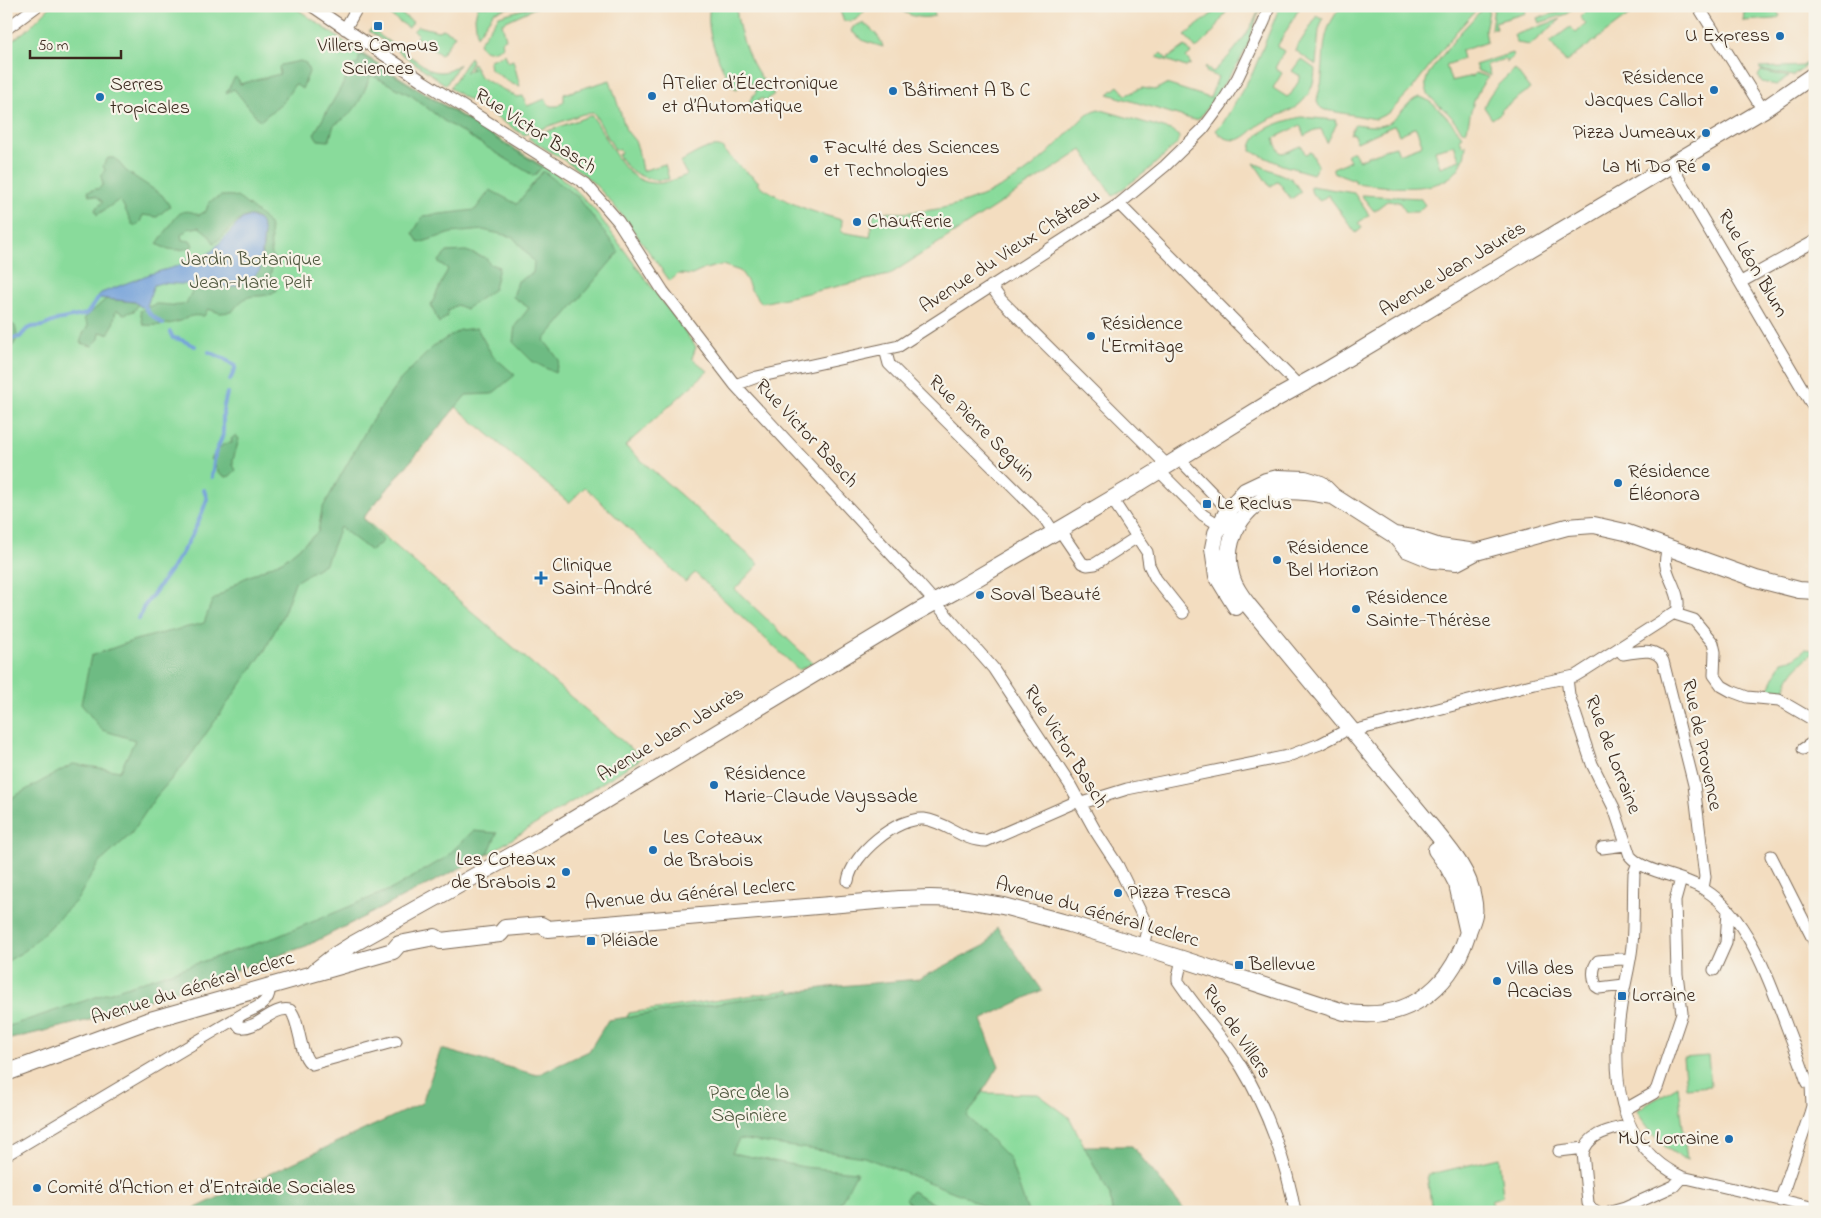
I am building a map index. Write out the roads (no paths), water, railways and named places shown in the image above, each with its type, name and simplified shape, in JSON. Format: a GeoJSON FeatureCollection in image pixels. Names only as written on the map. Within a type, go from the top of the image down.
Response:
{"type":"FeatureCollection","features":[{"type":"Feature","properties":{"kind":"main road","name":"Avenue Jean Jaurès"},"geometry":{"type":"LineString","coordinates":[[308,976],[353,944],[541,839],[934,602],[1763,110],[1815,74]]}},
{"type":"Feature","properties":{"kind":"main road","name":"Avenue du Général Leclerc"},"geometry":{"type":"LineString","coordinates":[[1347,732],[1238,609],[1217,576],[1213,548],[1219,525],[1228,510],[1248,489],[1266,481],[1278,478],[1305,479],[1321,484],[1333,496],[1394,535],[1406,549],[1433,560],[1457,562],[1476,552],[1544,532],[1582,525],[1614,528],[1756,579],[1786,588],[1814,591]]}},
{"type":"Feature","properties":{"kind":"main road","name":"Avenue du Général Leclerc"},"geometry":{"type":"LineString","coordinates":[[9,1070],[147,1021],[393,951],[402,955],[436,948],[442,941],[500,934],[507,939],[541,936],[548,929],[848,903],[930,898],[960,899],[1003,906],[1143,946],[1344,1012],[1367,1015],[1409,1006],[1430,994],[1448,974],[1462,952],[1468,933],[1457,884],[1447,865],[1429,840],[1236,588],[1229,559],[1231,541],[1236,528],[1254,505],[1274,495],[1296,491],[1333,496]]}},
{"type":"Feature","properties":{"kind":"street"},"geometry":{"type":"LineString","coordinates":[[6,29],[37,6]]}},
{"type":"Feature","properties":{"kind":"street","name":"Rue Victor Basch"},"geometry":{"type":"LineString","coordinates":[[312,6],[424,82],[586,184],[618,221],[663,292],[735,385],[993,668],[1030,726],[1046,747],[1118,866],[1144,918],[1147,930],[1143,946]]}},
{"type":"Feature","properties":{"kind":"street"},"geometry":{"type":"LineString","coordinates":[[345,29],[358,6]]}},
{"type":"Feature","properties":{"kind":"street"},"geometry":{"type":"LineString","coordinates":[[1119,204],[1177,155],[1207,123],[1237,79],[1252,49],[1269,6]]}},
{"type":"Feature","properties":{"kind":"street"},"geometry":{"type":"LineString","coordinates":[[1698,6],[1763,110]]}},
{"type":"Feature","properties":{"kind":"street","name":"Rue Léon Blum"},"geometry":{"type":"LineString","coordinates":[[1671,164],[1815,410]]}},
{"type":"Feature","properties":{"kind":"street","name":"Avenue du Vieux Château"},"geometry":{"type":"LineString","coordinates":[[735,385],[757,376],[899,346],[1119,204],[1300,386]]}},
{"type":"Feature","properties":{"kind":"street"},"geometry":{"type":"LineString","coordinates":[[1741,282],[1815,241]]}},
{"type":"Feature","properties":{"kind":"street"},"geometry":{"type":"LineString","coordinates":[[991,286],[1001,300],[1168,464],[1228,510],[1236,528]]}},
{"type":"Feature","properties":{"kind":"street","name":"Rue Pierre Seguin"},"geometry":{"type":"LineString","coordinates":[[885,349],[890,364],[1046,519],[1050,528],[1056,531]]}},
{"type":"Feature","properties":{"kind":"street"},"geometry":{"type":"LineString","coordinates":[[1168,464],[1203,515],[1219,525],[1236,528]]}},
{"type":"Feature","properties":{"kind":"street"},"geometry":{"type":"LineString","coordinates":[[1112,498],[1147,552],[1152,572],[1182,614]]}},
{"type":"Feature","properties":{"kind":"street"},"geometry":{"type":"LineString","coordinates":[[1056,531],[1063,535],[1082,563],[1087,565],[1095,564],[1137,537]]}},
{"type":"Feature","properties":{"kind":"street"},"geometry":{"type":"LineString","coordinates":[[848,881],[852,869],[879,836],[914,820],[932,821],[971,839],[986,841],[1073,803],[1135,787],[1288,756],[1347,732],[1535,684],[1568,678],[1580,673],[1675,614],[1679,605],[1666,565],[1668,546]]}},
{"type":"Feature","properties":{"kind":"street"},"geometry":{"type":"LineString","coordinates":[[1675,614],[1694,620],[1713,643],[1715,652],[1714,675],[1722,686],[1747,697],[1778,700],[1815,721]]}},
{"type":"Feature","properties":{"kind":"street","name":"Rue de Provence"},"geometry":{"type":"LineString","coordinates":[[1619,648],[1623,654],[1648,650],[1656,652],[1663,660],[1694,785],[1705,877],[1703,888]]}},
{"type":"Feature","properties":{"kind":"street","name":"Rue de Lorraine"},"geometry":{"type":"LineString","coordinates":[[1568,678],[1568,695],[1596,774],[1617,814],[1625,845],[1630,856],[1638,863]]}},
{"type":"Feature","properties":{"kind":"street"},"geometry":{"type":"LineString","coordinates":[[1803,749],[1815,742]]}},
{"type":"Feature","properties":{"kind":"street","name":"Rue de Lorraine"},"geometry":{"type":"LineString","coordinates":[[1602,848],[1625,845]]}},
{"type":"Feature","properties":{"kind":"street"},"geometry":{"type":"LineString","coordinates":[[1771,856],[1815,943]]}},
{"type":"Feature","properties":{"kind":"street"},"geometry":{"type":"LineString","coordinates":[[1780,1201],[1810,1113],[1813,1086],[1806,1079],[1769,982],[1740,925],[1728,910],[1703,888],[1638,863],[1634,873],[1632,948],[1618,1023],[1617,1049],[1618,1081],[1624,1110],[1630,1126],[1648,1152],[1682,1177],[1780,1201],[1815,1208]]}},
{"type":"Feature","properties":{"kind":"street"},"geometry":{"type":"LineString","coordinates":[[1624,1110],[1654,1093],[1657,1088],[1682,1013],[1677,974],[1675,901],[1681,879]]}},
{"type":"Feature","properties":{"kind":"street"},"geometry":{"type":"LineString","coordinates":[[1714,970],[1726,943],[1728,910]]}},
{"type":"Feature","properties":{"kind":"street","name":"Rue de Villers"},"geometry":{"type":"LineString","coordinates":[[1182,959],[1178,981],[1242,1069],[1278,1146],[1287,1174],[1295,1212]]}},
{"type":"Feature","properties":{"kind":"street"},"geometry":{"type":"LineString","coordinates":[[1624,985],[1599,988],[1596,986],[1593,974],[1594,967],[1598,961],[1629,960]]}},
{"type":"Feature","properties":{"kind":"street"},"geometry":{"type":"LineString","coordinates":[[6,1155],[239,1016],[256,1008],[270,994],[261,989],[239,1016],[240,1027],[247,1027],[281,1010],[290,1010],[295,1019],[306,1059],[312,1064],[396,1042]]}},
{"type":"Feature","properties":{"kind":"street"},"geometry":{"type":"LineString","coordinates":[[1596,1212],[1591,1209],[1588,1203],[1584,1148],[1590,1140],[1602,1133],[1630,1126]]}},
{"type":"Feature","properties":{"kind":"street"},"geometry":{"type":"LineString","coordinates":[[1560,1151],[1584,1148]]}},
{"type":"Feature","properties":{"kind":"street"},"geometry":{"type":"LineString","coordinates":[[1611,1212],[1674,1186],[1682,1177]]}},
{"type":"Feature","properties":{"kind":"water"},"geometry":{"type":"Polygon","coordinates":[[[250,216],[259,220],[264,234],[260,270],[250,280],[232,287],[161,283],[154,285],[147,306],[141,307],[135,302],[98,298],[101,293],[150,274],[199,260],[212,251],[242,219],[250,216]]]}},
{"type":"Feature","properties":{"kind":"waterway"},"geometry":{"type":"LineString","coordinates":[[6,342],[9,339],[20,337],[27,329],[32,327],[43,326],[57,320],[87,314],[98,298]]}},
{"type":"Feature","properties":{"kind":"waterway"},"geometry":{"type":"LineString","coordinates":[[145,307],[150,314],[163,324]]}},
{"type":"Feature","properties":{"kind":"waterway"},"geometry":{"type":"LineString","coordinates":[[170,332],[173,338],[195,346]]}},
{"type":"Feature","properties":{"kind":"waterway"},"geometry":{"type":"LineString","coordinates":[[209,352],[235,366],[230,380]]}},
{"type":"Feature","properties":{"kind":"waterway"},"geometry":{"type":"LineString","coordinates":[[212,477],[215,454],[223,435],[223,410],[227,393]]}},
{"type":"Feature","properties":{"kind":"waterway"},"geometry":{"type":"LineString","coordinates":[[139,619],[143,608],[171,569],[195,529],[207,499],[204,490]]}},
{"type":"Feature","properties":{"kind":"place","name":"Villers Campus Sciences"},"geometry":{"type":"Point","coordinates":[378,26]}},
{"type":"Feature","properties":{"kind":"place","name":"U Express"},"geometry":{"type":"Point","coordinates":[1780,36]}},
{"type":"Feature","properties":{"kind":"place","name":"Résidence Jacques Callot"},"geometry":{"type":"Point","coordinates":[1714,90]}},
{"type":"Feature","properties":{"kind":"place","name":"Bâtiment A B C"},"geometry":{"type":"Point","coordinates":[893,91]}},
{"type":"Feature","properties":{"kind":"place","name":"ATelier d’ÉLectronique et d’Automatique"},"geometry":{"type":"Point","coordinates":[652,96]}},
{"type":"Feature","properties":{"kind":"place","name":"Serres tropicales"},"geometry":{"type":"Point","coordinates":[100,97]}},
{"type":"Feature","properties":{"kind":"place","name":"Pizza Jumeaux"},"geometry":{"type":"Point","coordinates":[1706,133]}},
{"type":"Feature","properties":{"kind":"place","name":"Faculté des Sciences et Technologies"},"geometry":{"type":"Point","coordinates":[814,159]}},
{"type":"Feature","properties":{"kind":"place","name":"La Mi Do Ré"},"geometry":{"type":"Point","coordinates":[1706,167]}},
{"type":"Feature","properties":{"kind":"place","name":"Chaufferie"},"geometry":{"type":"Point","coordinates":[857,222]}},
{"type":"Feature","properties":{"kind":"place","name":"Résidence L'Ermitage"},"geometry":{"type":"Point","coordinates":[1091,336]}},
{"type":"Feature","properties":{"kind":"place","name":"Résidence Éléonora"},"geometry":{"type":"Point","coordinates":[1618,483]}},
{"type":"Feature","properties":{"kind":"place","name":"Le Reclus"},"geometry":{"type":"Point","coordinates":[1207,504]}},
{"type":"Feature","properties":{"kind":"place","name":"Résidence Bel Horizon"},"geometry":{"type":"Point","coordinates":[1277,560]}},
{"type":"Feature","properties":{"kind":"place","name":"Clinique Saint-André"},"geometry":{"type":"Point","coordinates":[541,578]}},
{"type":"Feature","properties":{"kind":"place","name":"Soval Beauté"},"geometry":{"type":"Point","coordinates":[980,595]}},
{"type":"Feature","properties":{"kind":"place","name":"Résidence Sainte-Thérèse"},"geometry":{"type":"Point","coordinates":[1356,609]}},
{"type":"Feature","properties":{"kind":"place","name":"Résidence Marie-Claude Vayssade"},"geometry":{"type":"Point","coordinates":[714,785]}},
{"type":"Feature","properties":{"kind":"place","name":"Les Coteaux de Brabois"},"geometry":{"type":"Point","coordinates":[653,850]}},
{"type":"Feature","properties":{"kind":"place","name":"Les Coteaux de Brabois 2"},"geometry":{"type":"Point","coordinates":[566,872]}},
{"type":"Feature","properties":{"kind":"place","name":"Pizza Fresca"},"geometry":{"type":"Point","coordinates":[1118,893]}},
{"type":"Feature","properties":{"kind":"place","name":"Pléiade"},"geometry":{"type":"Point","coordinates":[591,941]}},
{"type":"Feature","properties":{"kind":"place","name":"Bellevue"},"geometry":{"type":"Point","coordinates":[1239,965]}},
{"type":"Feature","properties":{"kind":"place","name":"Villa des Acacias"},"geometry":{"type":"Point","coordinates":[1497,981]}},
{"type":"Feature","properties":{"kind":"place","name":"Lorraine"},"geometry":{"type":"Point","coordinates":[1622,996]}},
{"type":"Feature","properties":{"kind":"place","name":"MJC Lorraine"},"geometry":{"type":"Point","coordinates":[1729,1139]}},
{"type":"Feature","properties":{"kind":"place","name":"Comité d’Action et d’Entraide Sociales"},"geometry":{"type":"Point","coordinates":[37,1188]}},
{"type":"Feature","properties":{"kind":"park label","name":"Jardin Botanique Jean-Marie Pelt"},"geometry":{"type":"Point","coordinates":[251,272]}},
{"type":"Feature","properties":{"kind":"park label","name":"Parc de la Sapinière"},"geometry":{"type":"Point","coordinates":[749,1104]}}]}
